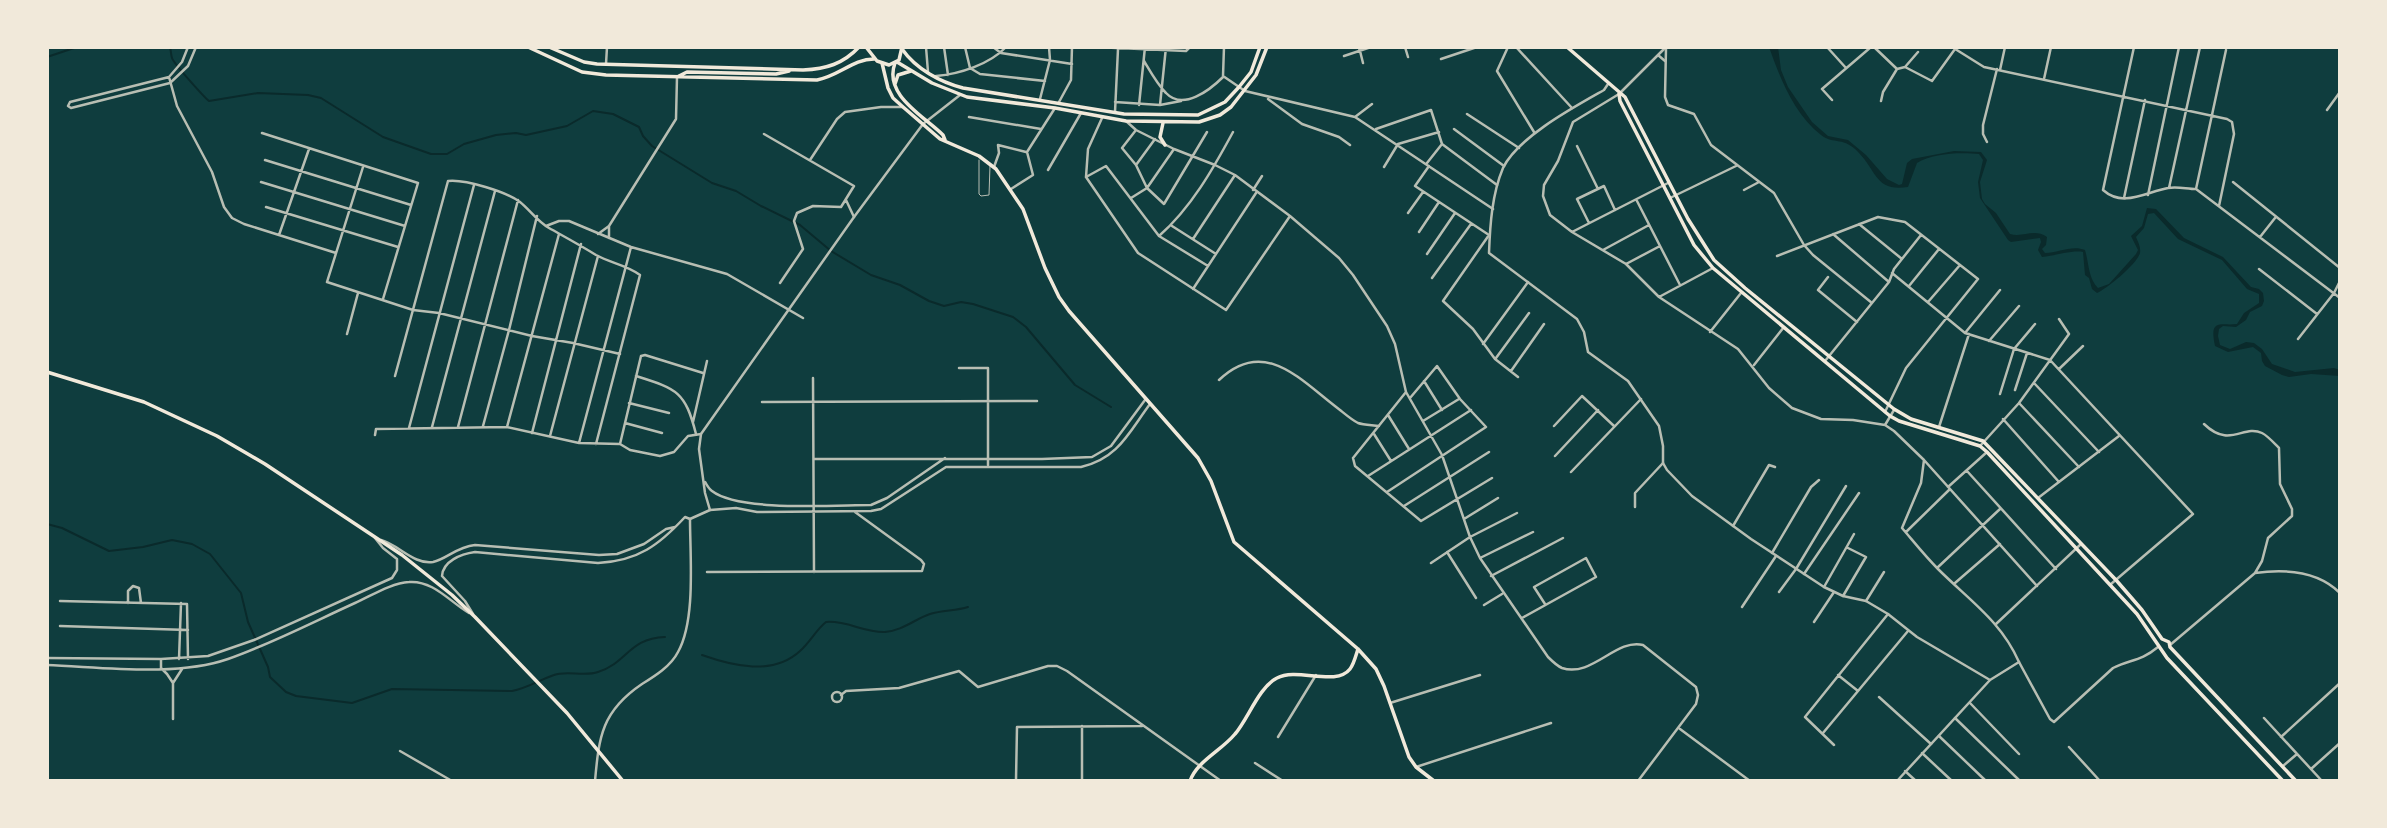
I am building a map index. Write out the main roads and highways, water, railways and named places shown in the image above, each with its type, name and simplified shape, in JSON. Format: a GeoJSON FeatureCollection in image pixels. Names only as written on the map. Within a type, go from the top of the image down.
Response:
{"type":"FeatureCollection","features":[{"type":"Feature","properties":{"kind":"main road"},"geometry":{"type":"LineString","coordinates":[[528,47],[582,72],[677,77],[817,80],[836,74],[858,60],[874,59]]}},
{"type":"Feature","properties":{"kind":"main road"},"geometry":{"type":"LineString","coordinates":[[549,47],[584,62],[795,70],[833,66],[859,47]]}},
{"type":"Feature","properties":{"kind":"main road"},"geometry":{"type":"LineString","coordinates":[[866,47],[874,59],[882,64],[896,63],[960,95],[1055,108],[1102,118],[1163,123],[1207,121],[1231,107],[1256,75],[1267,47]]}},
{"type":"Feature","properties":{"kind":"main road"},"geometry":{"type":"LineString","coordinates":[[902,48],[909,59],[934,76],[969,89],[1115,113],[1163,116],[1202,114],[1225,102],[1251,72],[1260,47]]}},
{"type":"Feature","properties":{"kind":"main road"},"geometry":{"type":"LineString","coordinates":[[1567,47],[1625,97],[1701,241],[1714,260],[1894,409],[1938,429],[1983,441],[2116,580],[2162,639],[2168,640],[2170,646],[2296,781]]}},
{"type":"Feature","properties":{"kind":"main road"},"geometry":{"type":"LineString","coordinates":[[902,48],[892,73],[895,86],[903,98],[930,131],[940,139],[979,156],[992,165],[1012,189],[1023,209],[1059,297],[1079,324],[1198,458],[1238,548],[1358,649],[1376,669],[1404,747],[1416,767],[1434,781]]}},
{"type":"Feature","properties":{"kind":"main road"},"geometry":{"type":"LineString","coordinates":[[882,64],[890,94],[903,107],[935,127],[945,140]]}},
{"type":"Feature","properties":{"kind":"main road"},"geometry":{"type":"LineString","coordinates":[[677,77],[687,72],[776,74],[795,70]]}},
{"type":"Feature","properties":{"kind":"main road"},"geometry":{"type":"LineString","coordinates":[[895,86],[898,75],[913,71]]}},
{"type":"Feature","properties":{"kind":"main road"},"geometry":{"type":"LineString","coordinates":[[1619,94],[1620,101],[1694,245],[1713,268],[1885,412],[1899,421],[1980,446],[1987,452],[2137,614],[2159,649],[2283,781]]}},
{"type":"Feature","properties":{"kind":"main road"},"geometry":{"type":"LineString","coordinates":[[1163,123],[1159,132],[1165,145]]}},
{"type":"Feature","properties":{"kind":"main road"},"geometry":{"type":"LineString","coordinates":[[47,372],[126,396],[192,423],[265,464],[427,574],[509,651],[567,713],[623,781]]}},
{"type":"Feature","properties":{"kind":"main road"},"geometry":{"type":"LineString","coordinates":[[2159,649],[2162,639]]}},
{"type":"Feature","properties":{"kind":"main road"},"geometry":{"type":"LineString","coordinates":[[2159,649],[2167,650],[2170,646]]}},
{"type":"Feature","properties":{"kind":"main road"},"geometry":{"type":"LineString","coordinates":[[1190,781],[1194,770],[1232,737],[1264,688],[1274,679],[1290,674],[1339,677],[1348,672],[1358,649]]}},
{"type":"Feature","properties":{"kind":"water"},"geometry":{"type":"Polygon","coordinates":[[[1769,47],[1778,47],[1781,70],[1788,87],[1812,122],[1828,136],[1848,140],[1866,155],[1887,179],[1902,184],[1907,163],[1912,159],[1954,151],[1981,152],[1987,160],[1980,182],[1982,199],[1996,213],[2010,234],[2042,234],[2047,237],[2046,245],[2042,249],[2045,253],[2075,248],[2085,250],[2091,275],[2098,288],[2109,284],[2136,254],[2138,250],[2131,236],[2142,226],[2147,208],[2156,209],[2184,238],[2223,257],[2251,287],[2263,293],[2262,306],[2250,312],[2246,320],[2236,327],[2223,326],[2219,329],[2220,345],[2230,349],[2246,342],[2254,343],[2262,349],[2272,364],[2295,372],[2334,368],[2340,370],[2340,376],[2311,374],[2289,377],[2265,366],[2261,353],[2253,347],[2228,352],[2215,346],[2215,327],[2221,324],[2237,324],[2244,313],[2259,303],[2259,294],[2247,289],[2222,260],[2178,239],[2154,213],[2148,214],[2144,228],[2136,237],[2140,249],[2138,258],[2122,275],[2097,293],[2085,275],[2083,252],[2042,257],[2038,250],[2040,238],[2011,242],[2008,240],[1980,198],[1978,182],[1983,160],[1979,154],[1955,153],[1930,157],[1917,163],[1908,187],[1897,188],[1883,183],[1854,148],[1821,135],[1803,117],[1783,83],[1769,47]]]}},
{"type":"Feature","properties":{"kind":"waterway"},"geometry":{"type":"LineString","coordinates":[[47,57],[77,47]]}},
{"type":"Feature","properties":{"kind":"waterway"},"geometry":{"type":"LineString","coordinates":[[170,47],[174,61],[209,101],[258,93],[321,98],[383,137],[431,154],[447,154],[464,144],[496,135],[526,135],[567,126],[593,111],[613,114],[639,127],[652,146],[712,183],[736,191],[800,225],[831,251],[871,275],[900,285],[944,306],[961,302],[1013,317],[1026,327],[1075,385],[1111,407]]}},
{"type":"Feature","properties":{"kind":"waterway"},"geometry":{"type":"LineString","coordinates":[[2313,372],[2332,372]]}},
{"type":"Feature","properties":{"kind":"waterway"},"geometry":{"type":"LineString","coordinates":[[47,524],[62,528],[109,551],[172,540],[192,544],[210,554],[241,593],[248,622],[270,677],[286,692],[296,696],[352,703],[392,689],[512,691],[559,674],[598,672],[616,663],[643,642],[665,637]]}},
{"type":"Feature","properties":{"kind":"waterway"},"geometry":{"type":"LineString","coordinates":[[702,655],[740,665],[778,664],[804,647],[826,622],[885,632],[930,614],[968,607]]}}]}
